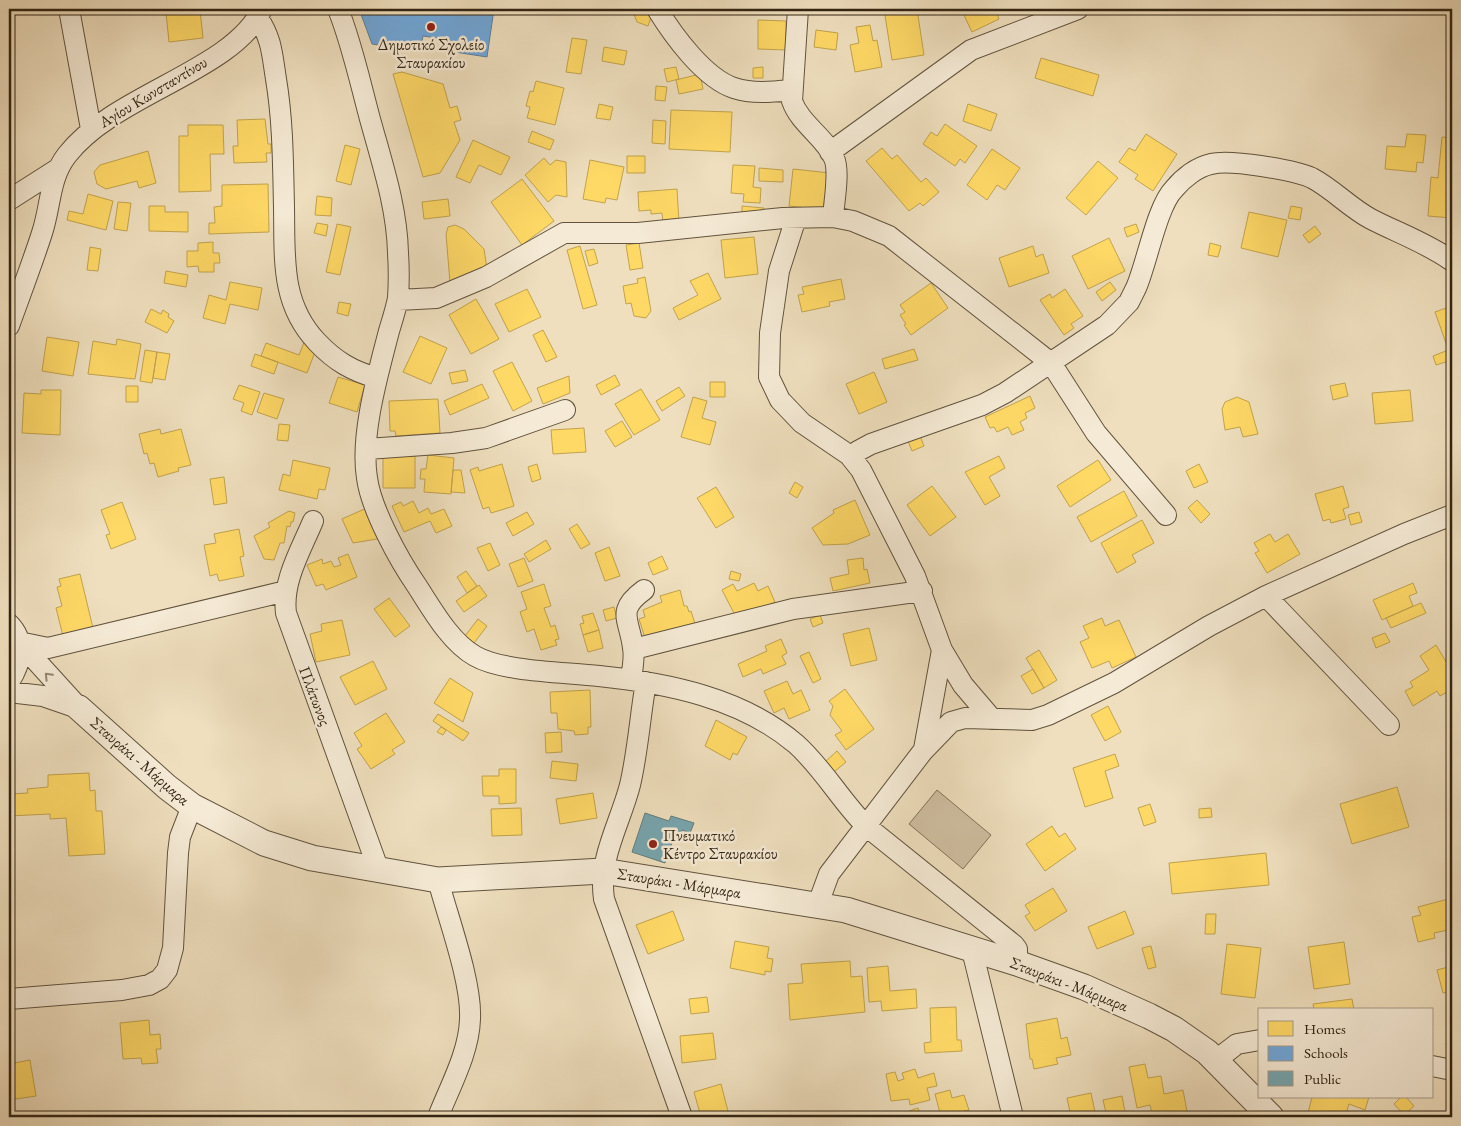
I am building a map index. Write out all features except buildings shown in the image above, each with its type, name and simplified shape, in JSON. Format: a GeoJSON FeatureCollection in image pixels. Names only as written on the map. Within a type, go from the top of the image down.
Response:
{"type":"FeatureCollection","features":[{"type":"Feature","properties":{"kind":"street"},"geometry":{"type":"LineString","coordinates":[[69,9],[92,129]]}},
{"type":"Feature","properties":{"kind":"street"},"geometry":{"type":"LineString","coordinates":[[338,9],[348,35],[391,194],[398,248],[398,300],[377,378],[367,448],[367,479],[372,500],[398,556],[424,598],[466,650],[485,661],[638,681],[707,696],[753,716],[777,730],[796,744],[815,764],[852,812],[866,826],[1014,944],[1017,949],[1017,963]]}},
{"type":"Feature","properties":{"kind":"street"},"geometry":{"type":"LineString","coordinates":[[658,9],[694,57],[728,86],[749,91],[791,90]]}},
{"type":"Feature","properties":{"kind":"street"},"geometry":{"type":"LineString","coordinates":[[798,9],[791,90],[794,106],[830,152],[836,164],[833,217]]}},
{"type":"Feature","properties":{"kind":"street"},"geometry":{"type":"LineString","coordinates":[[830,152],[971,50],[1078,9]]}},
{"type":"Feature","properties":{"kind":"street"},"geometry":{"type":"LineString","coordinates":[[260,13],[268,33],[282,113],[285,267],[290,299],[299,320],[326,352],[339,363],[356,372],[377,378]]}},
{"type":"Feature","properties":{"kind":"street","name":"Αγίου Κωνσταντίνου"},"geometry":{"type":"LineString","coordinates":[[9,326],[42,234],[56,170],[68,153],[92,129],[138,99],[197,67],[239,40],[260,13]]}},
{"type":"Feature","properties":{"kind":"street"},"geometry":{"type":"LineString","coordinates":[[852,457],[858,451],[871,444],[989,401],[1108,325],[1129,302],[1143,273],[1169,196],[1190,174],[1213,163],[1289,171],[1312,178],[1354,209],[1433,248],[1452,261]]}},
{"type":"Feature","properties":{"kind":"street"},"geometry":{"type":"LineString","coordinates":[[9,200],[56,170]]}},
{"type":"Feature","properties":{"kind":"street"},"geometry":{"type":"LineString","coordinates":[[398,300],[436,298],[486,277],[564,233],[638,233],[796,218],[833,217],[852,221],[889,236],[1051,362],[1096,433],[1166,515]]}},
{"type":"Feature","properties":{"kind":"street"},"geometry":{"type":"LineString","coordinates":[[796,218],[779,271],[770,333],[769,377],[780,400],[802,424],[852,457],[869,484],[922,591],[942,650],[963,685],[992,719]]}},
{"type":"Feature","properties":{"kind":"street"},"geometry":{"type":"LineString","coordinates":[[367,448],[452,443],[486,438],[565,410]]}},
{"type":"Feature","properties":{"kind":"street"},"geometry":{"type":"LineString","coordinates":[[818,904],[829,874],[923,751],[951,722],[965,718],[1032,720],[1048,715],[1114,683],[1209,626],[1266,596],[1404,534],[1452,515]]}},
{"type":"Feature","properties":{"kind":"street","name":"Πλάτωνος"},"geometry":{"type":"LineString","coordinates":[[313,521],[284,599],[290,631],[379,871]]}},
{"type":"Feature","properties":{"kind":"street"},"geometry":{"type":"LineString","coordinates":[[644,590],[631,599],[627,609],[626,621],[634,649],[638,681],[630,783],[612,835],[603,871],[604,899],[682,1117]]}},
{"type":"Feature","properties":{"kind":"street"},"geometry":{"type":"LineString","coordinates":[[19,642],[48,648],[286,591]]}},
{"type":"Feature","properties":{"kind":"street"},"geometry":{"type":"LineString","coordinates":[[634,649],[793,609],[922,591]]}},
{"type":"Feature","properties":{"kind":"street"},"geometry":{"type":"LineString","coordinates":[[1266,596],[1389,725]]}},
{"type":"Feature","properties":{"kind":"street"},"geometry":{"type":"LineString","coordinates":[[9,624],[19,642],[79,708]]}},
{"type":"Feature","properties":{"kind":"street"},"geometry":{"type":"LineString","coordinates":[[9,682],[17,670],[20,656],[19,642]]}},
{"type":"Feature","properties":{"kind":"street"},"geometry":{"type":"LineString","coordinates":[[923,751],[942,650]]}},
{"type":"Feature","properties":{"kind":"street"},"geometry":{"type":"LineString","coordinates":[[9,692],[44,696],[79,708]]}},
{"type":"Feature","properties":{"kind":"street","name":"Σταυράκι - Μάρμαρα"},"geometry":{"type":"LineString","coordinates":[[79,708],[166,787],[192,806],[227,826],[272,845],[312,858],[438,880],[603,871],[818,904],[893,923],[1017,963],[1084,988],[1149,1016],[1187,1037],[1216,1060],[1270,1117]]}},
{"type":"Feature","properties":{"kind":"street"},"geometry":{"type":"LineString","coordinates":[[9,999],[122,990],[149,985],[160,979],[167,970],[172,948],[180,837],[192,806]]}},
{"type":"Feature","properties":{"kind":"street"},"geometry":{"type":"LineString","coordinates":[[438,880],[464,978],[470,1018],[464,1049],[438,1117]]}},
{"type":"Feature","properties":{"kind":"street"},"geometry":{"type":"LineString","coordinates":[[972,950],[1013,1117]]}},
{"type":"Feature","properties":{"kind":"street"},"geometry":{"type":"LineString","coordinates":[[1216,1060],[1237,1044],[1258,1040]]}},
{"type":"Feature","properties":{"kind":"street"},"geometry":{"type":"LineString","coordinates":[[1434,1066],[1452,1070]]}},
{"type":"Feature","properties":{"kind":"shaded area"},"geometry":{"type":"Polygon","coordinates":[[[937,790],[991,835],[963,869],[909,824],[937,790]]]}},
{"type":"Feature","properties":{"kind":"place","name":"Δημοτικό Σχολείο Σταυρακίου"},"geometry":{"type":"Point","coordinates":[431,27]}},
{"type":"Feature","properties":{"kind":"place","name":"Πνευματικό Κέντρο Σταυρακίου"},"geometry":{"type":"Point","coordinates":[653,844]}}]}
